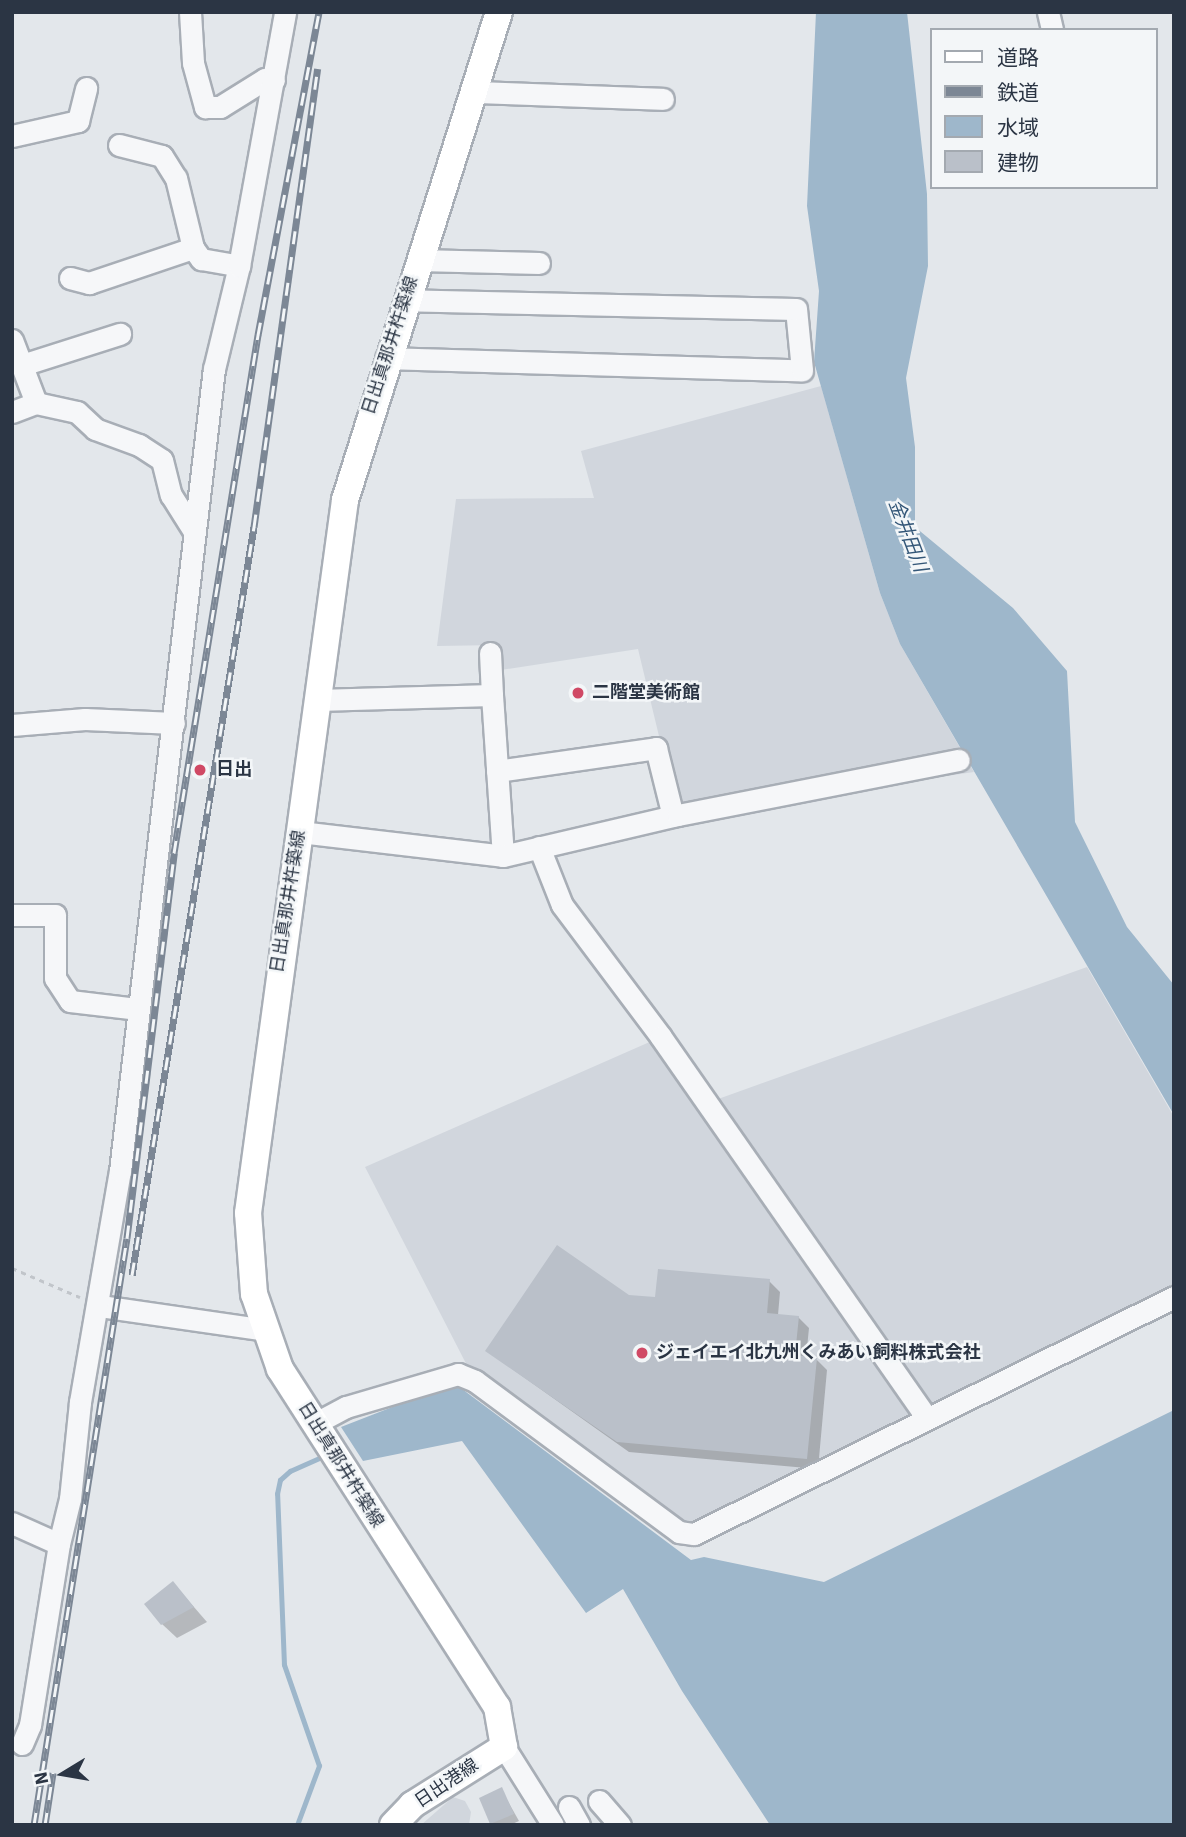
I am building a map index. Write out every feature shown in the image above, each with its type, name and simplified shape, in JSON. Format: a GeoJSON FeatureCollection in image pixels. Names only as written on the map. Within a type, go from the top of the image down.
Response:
{"type":"FeatureCollection","features":[{"type":"Feature","properties":{"kind":"main road","name":"日出真那井杵築線"},"geometry":{"type":"LineString","coordinates":[[499,12],[386,358],[345,500],[248,1213],[254,1294],[280,1369],[497,1707],[504,1747]]}},
{"type":"Feature","properties":{"kind":"main road","name":"日出港線"},"geometry":{"type":"LineString","coordinates":[[393,1825],[412,1805],[504,1747]]}},
{"type":"Feature","properties":{"kind":"street"},"geometry":{"type":"LineString","coordinates":[[190,12],[192,63],[205,107],[220,107],[265,79],[274,80]]}},
{"type":"Feature","properties":{"kind":"street"},"geometry":{"type":"LineString","coordinates":[[22,1744],[30,1725],[59,1544],[70,1499],[80,1402],[100,1306],[174,723],[193,530],[214,369],[239,266],[285,12]]}},
{"type":"Feature","properties":{"kind":"street"},"geometry":{"type":"LineString","coordinates":[[12,136],[78,121],[86,88]]}},
{"type":"Feature","properties":{"kind":"street"},"geometry":{"type":"LineString","coordinates":[[474,92],[663,99]]}},
{"type":"Feature","properties":{"kind":"street"},"geometry":{"type":"LineString","coordinates":[[119,145],[162,156],[176,178],[192,248],[201,259],[239,266]]}},
{"type":"Feature","properties":{"kind":"street"},"geometry":{"type":"LineString","coordinates":[[70,278],[89,284],[192,248]]}},
{"type":"Feature","properties":{"kind":"street"},"geometry":{"type":"LineString","coordinates":[[419,260],[539,263]]}},
{"type":"Feature","properties":{"kind":"street"},"geometry":{"type":"LineString","coordinates":[[386,358],[802,370],[796,309],[406,300]]}},
{"type":"Feature","properties":{"kind":"street"},"geometry":{"type":"LineString","coordinates":[[22,365],[120,334]]}},
{"type":"Feature","properties":{"kind":"street"},"geometry":{"type":"LineString","coordinates":[[12,340],[36,403]]}},
{"type":"Feature","properties":{"kind":"street"},"geometry":{"type":"LineString","coordinates":[[12,412],[36,403],[77,412],[94,429],[139,445],[162,460],[171,495],[193,530]]}},
{"type":"Feature","properties":{"kind":"street"},"geometry":{"type":"LineString","coordinates":[[490,653],[503,856]]}},
{"type":"Feature","properties":{"kind":"street"},"geometry":{"type":"LineString","coordinates":[[317,699],[492,695]]}},
{"type":"Feature","properties":{"kind":"street"},"geometry":{"type":"LineString","coordinates":[[12,726],[85,719],[174,723]]}},
{"type":"Feature","properties":{"kind":"street"},"geometry":{"type":"LineString","coordinates":[[497,771],[656,748],[673,816]]}},
{"type":"Feature","properties":{"kind":"street"},"geometry":{"type":"LineString","coordinates":[[300,832],[503,856],[673,816],[959,760]]}},
{"type":"Feature","properties":{"kind":"street"},"geometry":{"type":"LineString","coordinates":[[539,847],[562,905],[661,1037],[926,1417]]}},
{"type":"Feature","properties":{"kind":"street"},"geometry":{"type":"LineString","coordinates":[[12,915],[55,915],[54,969],[61,1005],[137,1009]]}},
{"type":"Feature","properties":{"kind":"street"},"geometry":{"type":"LineString","coordinates":[[314,1424],[345,1407],[458,1374],[475,1381],[679,1532],[694,1534],[926,1417],[1174,1297]]}},
{"type":"Feature","properties":{"kind":"street"},"geometry":{"type":"LineString","coordinates":[[100,1306],[267,1330]]}},
{"type":"Feature","properties":{"kind":"street"},"geometry":{"type":"LineString","coordinates":[[12,1523],[59,1544]]}},
{"type":"Feature","properties":{"kind":"street"},"geometry":{"type":"LineString","coordinates":[[504,1747],[553,1825]]}},
{"type":"Feature","properties":{"kind":"street"},"geometry":{"type":"LineString","coordinates":[[599,1801],[620,1825]]}},
{"type":"Feature","properties":{"kind":"path"},"geometry":{"type":"LineString","coordinates":[[12,1268],[100,1306]]}},
{"type":"Feature","properties":{"kind":"shaded area"},"geometry":{"type":"Polygon","coordinates":[[[821,386],[880,593],[900,644],[974,772],[678,815],[638,649],[501,670],[498,645],[437,646],[456,499],[594,498],[581,451],[821,386]]]}},
{"type":"Feature","properties":{"kind":"shaded area"},"geometry":{"type":"Polygon","coordinates":[[[1087,967],[1174,1117],[1174,1297],[694,1534],[475,1381],[365,1167],[661,1037],[707,1103],[1087,967]]]}},
{"type":"Feature","properties":{"kind":"shaded area"},"geometry":{"type":"Polygon","coordinates":[[[453,1797],[465,1801],[471,1812],[469,1825],[421,1825],[453,1797]]]}},
{"type":"Feature","properties":{"kind":"water","name":"金井田川"},"geometry":{"type":"Polygon","coordinates":[[[816,12],[907,12],[927,194],[928,266],[906,378],[915,447],[915,527],[1013,608],[1067,671],[1075,822],[1127,927],[1174,985],[1174,1115],[900,644],[880,593],[814,362],[819,291],[807,206],[816,12]]]}},
{"type":"Feature","properties":{"kind":"water"},"geometry":{"type":"Polygon","coordinates":[[[454,1383],[691,1560],[704,1557],[824,1582],[1174,1410],[1174,1825],[770,1825],[682,1691],[623,1589],[586,1613],[462,1441],[363,1461],[341,1427],[454,1383]]]}},
{"type":"Feature","properties":{"kind":"building","name":"ジェイエイ北九州くみあい飼料株式会社"},"geometry":{"type":"Polygon","coordinates":[[[557,1245],[629,1295],[655,1297],[658,1269],[770,1279],[767,1313],[799,1316],[795,1355],[817,1358],[807,1459],[617,1442],[485,1351],[557,1245]]]}},
{"type":"Feature","properties":{"kind":"building"},"geometry":{"type":"Polygon","coordinates":[[[173,1581],[194,1607],[161,1625],[144,1604],[173,1581]]]}},
{"type":"Feature","properties":{"kind":"building"},"geometry":{"type":"Polygon","coordinates":[[[502,1787],[514,1814],[490,1824],[479,1798],[502,1787]]]}},
{"type":"Feature","properties":{"kind":"waterway"},"geometry":{"type":"LineString","coordinates":[[297,1825],[319,1766],[284,1665],[277,1494],[280,1480],[290,1471],[326,1455]]}},
{"type":"Feature","properties":{"kind":"railway"},"geometry":{"type":"LineString","coordinates":[[34,1825],[127,1238],[174,853],[258,335],[319,12]]}},
{"type":"Feature","properties":{"kind":"railway"},"geometry":{"type":"LineString","coordinates":[[132,1275],[254,527],[318,68]]}},
{"type":"Feature","properties":{"kind":"railway"},"geometry":{"type":"LineString","coordinates":[[45,1825],[53,1773]]}},
{"type":"Feature","properties":{"kind":"place","name":"二階堂美術館"},"geometry":{"type":"Point","coordinates":[578,693]}},
{"type":"Feature","properties":{"kind":"place","name":"日出"},"geometry":{"type":"Point","coordinates":[200,770]}},
{"type":"Feature","properties":{"kind":"place","name":"ジェイエイ北九州くみあい飼料株式会社"},"geometry":{"type":"Point","coordinates":[642,1353]}}]}
